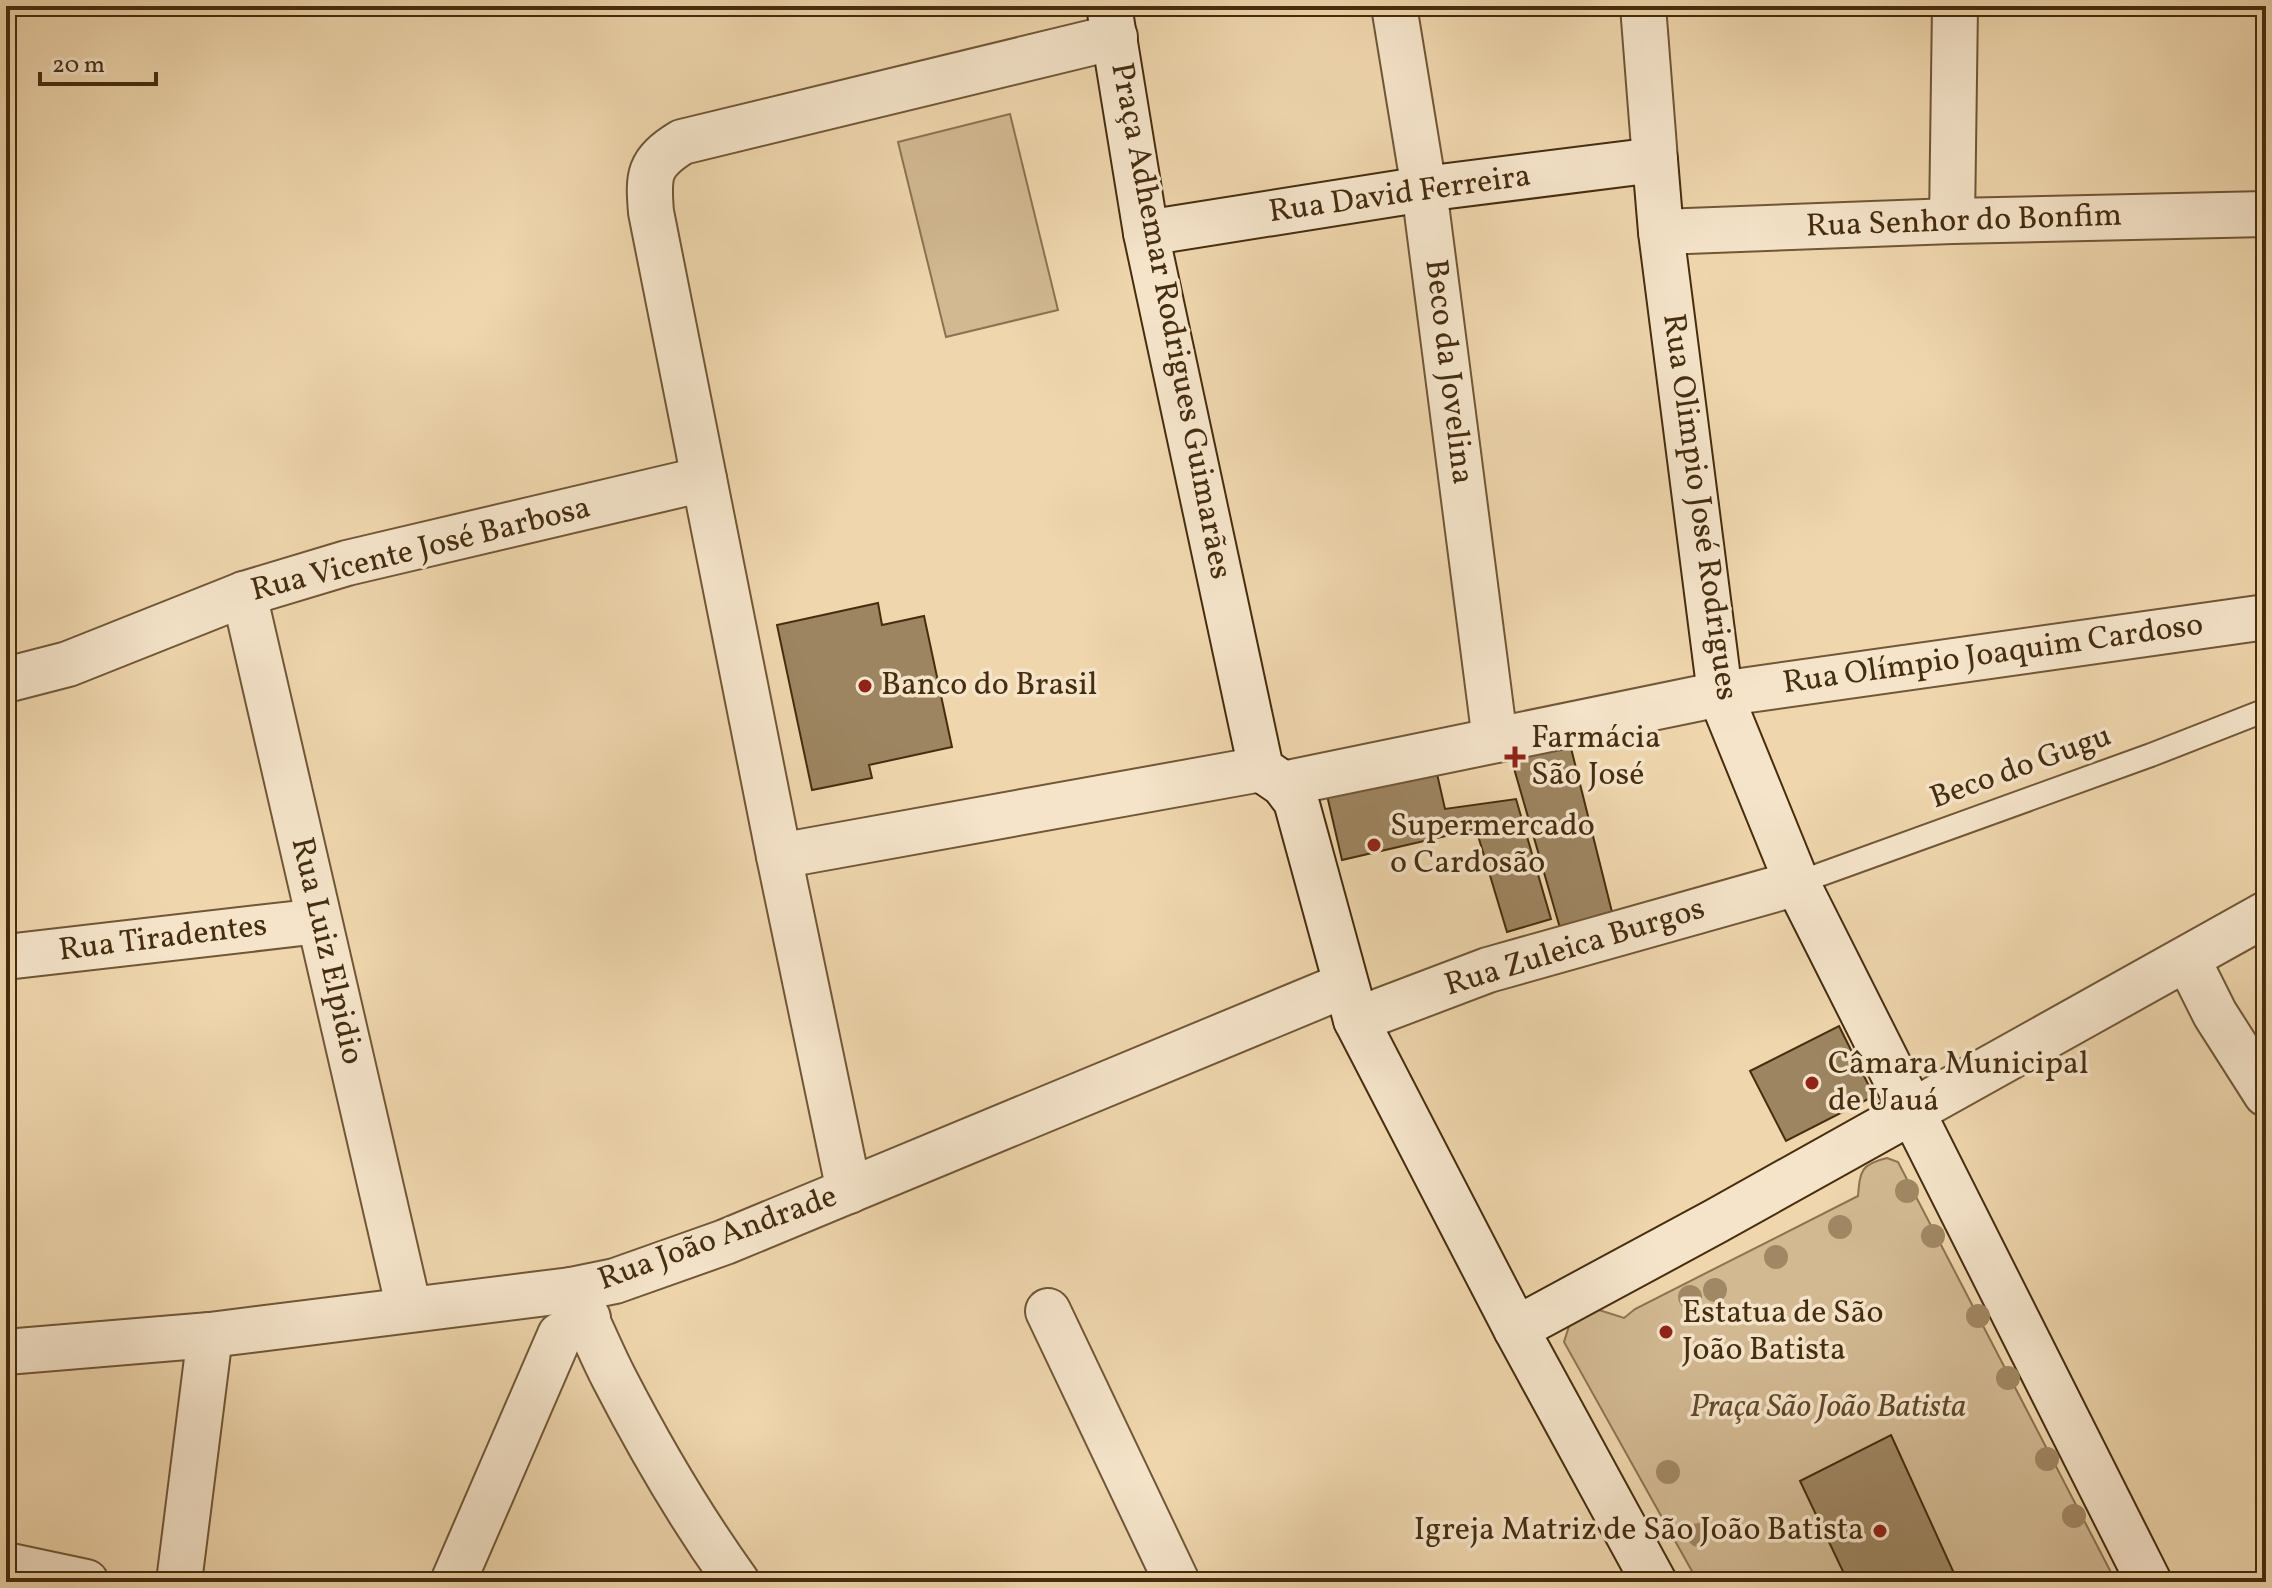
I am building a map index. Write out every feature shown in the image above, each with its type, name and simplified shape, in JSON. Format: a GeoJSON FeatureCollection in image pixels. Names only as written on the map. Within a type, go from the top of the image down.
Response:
{"type":"FeatureCollection","features":[{"type":"Feature","properties":{"kind":"street","name":"Beco da Jovelina"},"geometry":{"type":"LineString","coordinates":[[1394,6],[1424,189],[1495,740]]}},
{"type":"Feature","properties":{"kind":"street","name":"Rua Olimpio José Rodrigues"},"geometry":{"type":"LineString","coordinates":[[1643,6],[1661,232],[1720,694],[1797,883],[1913,1111]]}},
{"type":"Feature","properties":{"kind":"street"},"geometry":{"type":"LineString","coordinates":[[1952,221],[1955,6]]}},
{"type":"Feature","properties":{"kind":"street","name":"Praça Adhemar Rodrigues Guimarães"},"geometry":{"type":"LineString","coordinates":[[849,1191],[704,479],[651,212],[648,180],[652,167],[682,142],[1112,22],[1146,233],[1272,776],[1296,801],[1350,1002],[1516,1329]]}},
{"type":"Feature","properties":{"kind":"street","name":"Rua David Ferreira"},"geometry":{"type":"LineString","coordinates":[[1146,233],[1424,189],[1655,160]]}},
{"type":"Feature","properties":{"kind":"street","name":"Rua Senhor do Bonfim"},"geometry":{"type":"LineString","coordinates":[[1661,232],[2266,214]]}},
{"type":"Feature","properties":{"kind":"street","name":"Rua Vicente José Barbosa"},"geometry":{"type":"LineString","coordinates":[[6,680],[95,655],[244,594],[347,563],[704,479]]}},
{"type":"Feature","properties":{"kind":"street","name":"Rua Luiz Elpidio"},"geometry":{"type":"LineString","coordinates":[[244,594],[409,1309]]}},
{"type":"Feature","properties":{"kind":"street","name":"Rua Olímpio Joaquim Cardoso"},"geometry":{"type":"LineString","coordinates":[[1272,776],[1495,740],[1720,694],[2266,617]]}},
{"type":"Feature","properties":{"kind":"street"},"geometry":{"type":"LineString","coordinates":[[779,856],[1272,776]]}},
{"type":"Feature","properties":{"kind":"street","name":"Rua Zuleica Burgos"},"geometry":{"type":"LineString","coordinates":[[1350,1002],[1488,970],[1797,883]]}},
{"type":"Feature","properties":{"kind":"street"},"geometry":{"type":"LineString","coordinates":[[1654,1582],[1516,1329],[2188,960],[2266,914]]}},
{"type":"Feature","properties":{"kind":"street","name":"Rua Tiradentes"},"geometry":{"type":"LineString","coordinates":[[6,957],[319,921]]}},
{"type":"Feature","properties":{"kind":"street"},"geometry":{"type":"LineString","coordinates":[[2188,960],[2215,1014],[2266,1094]]}},
{"type":"Feature","properties":{"kind":"street","name":"Rua João Andrade"},"geometry":{"type":"LineString","coordinates":[[6,1352],[210,1335],[409,1309],[579,1304],[615,1281],[1350,1002]]}},
{"type":"Feature","properties":{"kind":"street"},"geometry":{"type":"LineString","coordinates":[[1913,1111],[2149,1582]]}},
{"type":"Feature","properties":{"kind":"street"},"geometry":{"type":"LineString","coordinates":[[453,1582],[560,1335],[579,1304]]}},
{"type":"Feature","properties":{"kind":"street"},"geometry":{"type":"LineString","coordinates":[[579,1304],[613,1376],[669,1476],[737,1582]]}},
{"type":"Feature","properties":{"kind":"street"},"geometry":{"type":"LineString","coordinates":[[1048,1311],[1177,1582]]}},
{"type":"Feature","properties":{"kind":"street"},"geometry":{"type":"LineString","coordinates":[[179,1582],[210,1335]]}},
{"type":"Feature","properties":{"kind":"street"},"geometry":{"type":"LineString","coordinates":[[6,1565],[86,1582]]}},
{"type":"Feature","properties":{"kind":"lane","name":"Beco do Gugu"},"geometry":{"type":"LineString","coordinates":[[1797,883],[2151,755],[2266,710]]}},
{"type":"Feature","properties":{"kind":"green space"},"geometry":{"type":"Polygon","coordinates":[[[1010,114],[1058,310],[946,337],[898,142],[1010,114]]]}},
{"type":"Feature","properties":{"kind":"green space","name":"Praça São João Batista"},"geometry":{"type":"Polygon","coordinates":[[[1887,1158],[1898,1162],[2116,1582],[1698,1582],[1564,1342],[1571,1320],[1593,1308],[1624,1318],[1635,1309],[1858,1196],[1860,1180],[1867,1166],[1887,1158]]]}},
{"type":"Feature","properties":{"kind":"building","name":"Banco do Brasil"},"geometry":{"type":"Polygon","coordinates":[[[878,603],[882,625],[924,616],[952,747],[869,765],[872,778],[812,790],[777,625],[878,603]]]}},
{"type":"Feature","properties":{"kind":"building"},"geometry":{"type":"Polygon","coordinates":[[[1569,740],[1612,912],[1560,928],[1509,751],[1569,740]]]}},
{"type":"Feature","properties":{"kind":"building","name":"Supermercado o Cardosão"},"geometry":{"type":"Polygon","coordinates":[[[1435,765],[1445,809],[1516,799],[1551,919],[1507,932],[1476,829],[1342,860],[1326,791],[1435,765]]]}},
{"type":"Feature","properties":{"kind":"building","name":"Câmara Municipal de Uauá"},"geometry":{"type":"Polygon","coordinates":[[[1839,1026],[1874,1096],[1786,1141],[1750,1071],[1839,1026]]]}},
{"type":"Feature","properties":{"kind":"building","name":"Igreja Matriz de São João Batista"},"geometry":{"type":"Polygon","coordinates":[[[1891,1435],[1958,1582],[1848,1582],[1800,1481],[1891,1435]]]}},
{"type":"Feature","properties":{"kind":"place","name":"Banco do Brasil"},"geometry":{"type":"Point","coordinates":[865,686]}},
{"type":"Feature","properties":{"kind":"place","name":"Farmácia São José"},"geometry":{"type":"Point","coordinates":[1515,757]}},
{"type":"Feature","properties":{"kind":"place","name":"Supermercado o Cardosão"},"geometry":{"type":"Point","coordinates":[1374,845]}},
{"type":"Feature","properties":{"kind":"place","name":"Câmara Municipal de Uauá"},"geometry":{"type":"Point","coordinates":[1812,1083]}},
{"type":"Feature","properties":{"kind":"place","name":"Estatua de São João Batista"},"geometry":{"type":"Point","coordinates":[1666,1332]}},
{"type":"Feature","properties":{"kind":"place","name":"Igreja Matriz de São João Batista"},"geometry":{"type":"Point","coordinates":[1880,1531]}}]}
